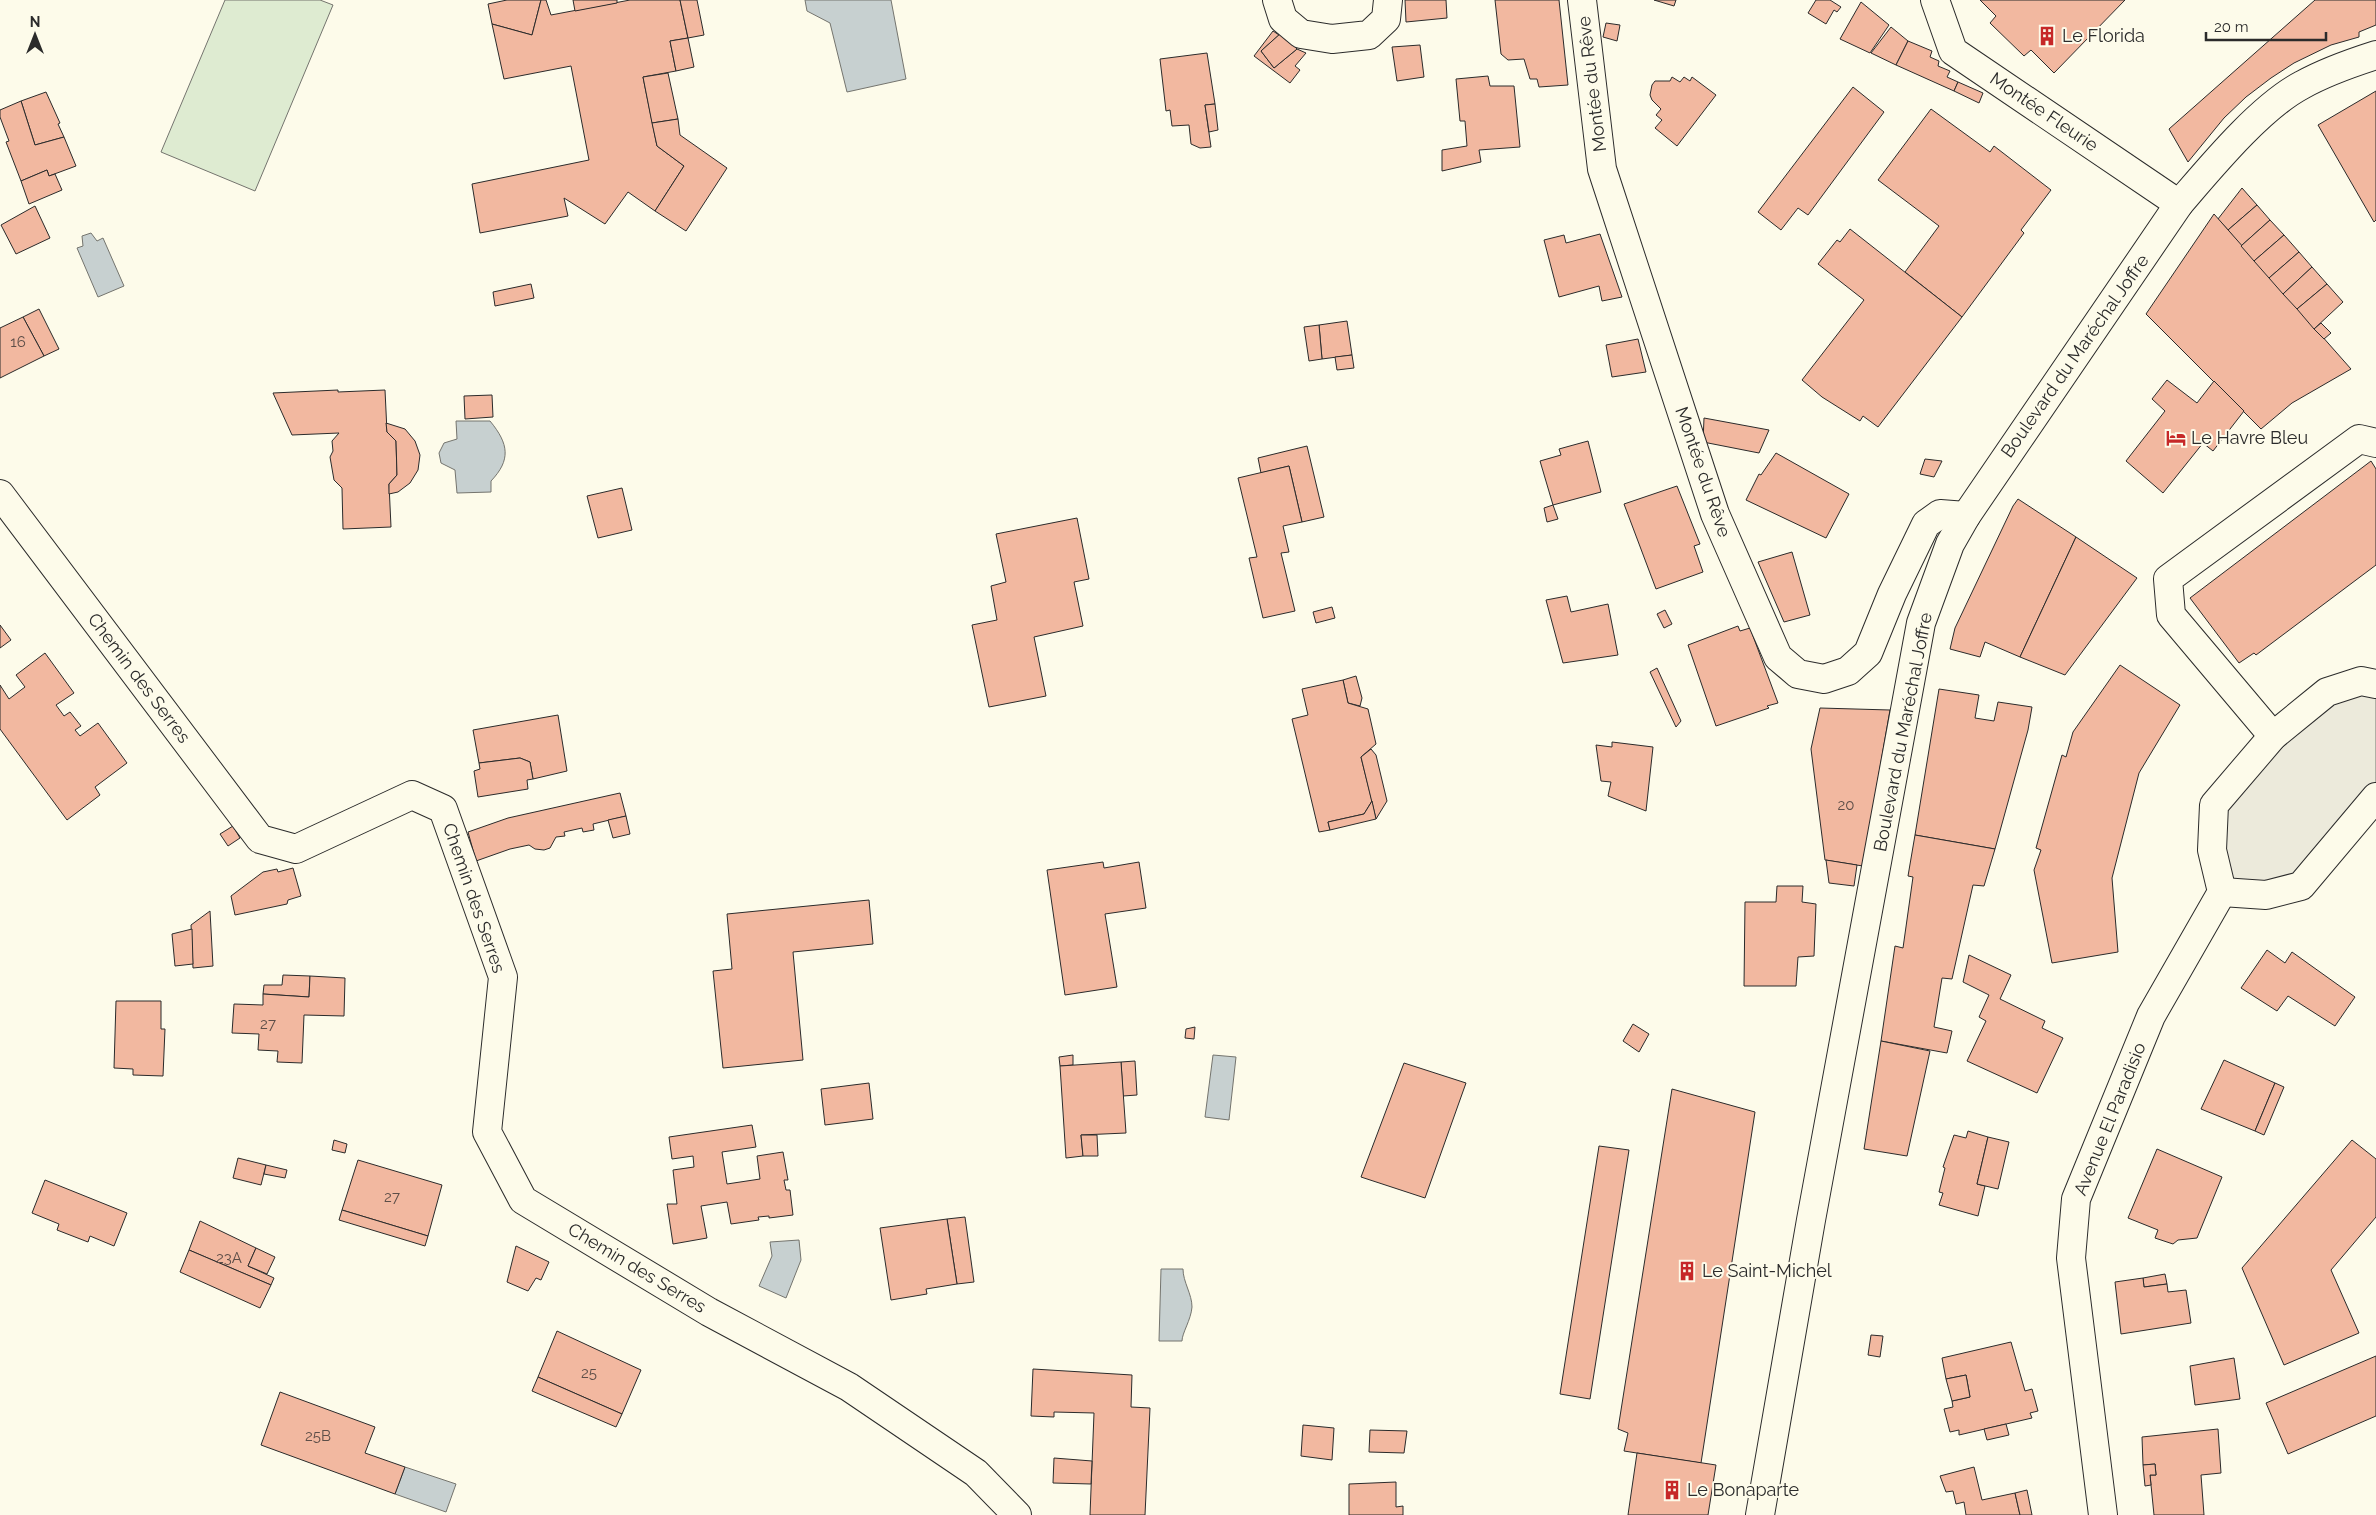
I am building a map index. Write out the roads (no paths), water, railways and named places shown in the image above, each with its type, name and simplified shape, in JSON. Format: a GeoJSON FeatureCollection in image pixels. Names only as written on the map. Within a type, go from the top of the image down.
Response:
{"type":"FeatureCollection","features":[{"type":"Feature","properties":{"kind":"street"},"geometry":{"type":"LineString","coordinates":[[1276,0],[1283,19],[1301,34],[1332,39],[1369,35],[1386,19],[1388,0]]}},
{"type":"Feature","properties":{"kind":"street","name":"Montée du Rêve"},"geometry":{"type":"LineString","coordinates":[[1582,0],[1602,169],[1715,514],[1778,657],[1798,674],[1807,676],[1824,679],[1848,671],[1868,652],[1892,594],[1926,524],[1940,514],[1966,516]]}},
{"type":"Feature","properties":{"kind":"street","name":"Montée Fleurie"},"geometry":{"type":"LineString","coordinates":[[1935,0],[1952,51],[2179,204]]}},
{"type":"Feature","properties":{"kind":"street","name":"Boulevard du Maréchal Joffre"},"geometry":{"type":"LineString","coordinates":[[1760,1515],[1811,1220],[1921,623],[1950,544],[1966,516],[2179,204],[2200,179],[2264,113],[2300,85],[2353,62],[2376,55]]}},
{"type":"Feature","properties":{"kind":"street"},"geometry":{"type":"LineString","coordinates":[[2273,736],[2171,615],[2168,579],[2359,440],[2376,443]]}},
{"type":"Feature","properties":{"kind":"street","name":"Chemin des Serres"},"geometry":{"type":"LineString","coordinates":[[0,494],[260,839],[296,849],[412,795],[442,809],[503,977],[487,1132],[524,1200],[709,1312],[849,1387],[976,1473],[1017,1515]]}},
{"type":"Feature","properties":{"kind":"street"},"geometry":{"type":"LineString","coordinates":[[2376,684],[2361,681],[2327,692],[2273,736],[2214,805],[2212,850],[2222,892],[2266,895],[2302,886],[2376,796]]}},
{"type":"Feature","properties":{"kind":"street","name":"Avenue El Paradisio"},"geometry":{"type":"LineString","coordinates":[[2103,1515],[2071,1258],[2076,1199],[2151,1016],[2222,892]]}},
{"type":"Feature","properties":{"kind":"place","name":"Le Florida"},"geometry":{"type":"Point","coordinates":[2047,36]}},
{"type":"Feature","properties":{"kind":"place","name":"Le Havre Bleu"},"geometry":{"type":"Point","coordinates":[2176,438]}},
{"type":"Feature","properties":{"kind":"place","name":"Le Saint-Michel"},"geometry":{"type":"Point","coordinates":[1687,1271]}},
{"type":"Feature","properties":{"kind":"place","name":"Le Bonaparte"},"geometry":{"type":"Point","coordinates":[1672,1490]}}]}
